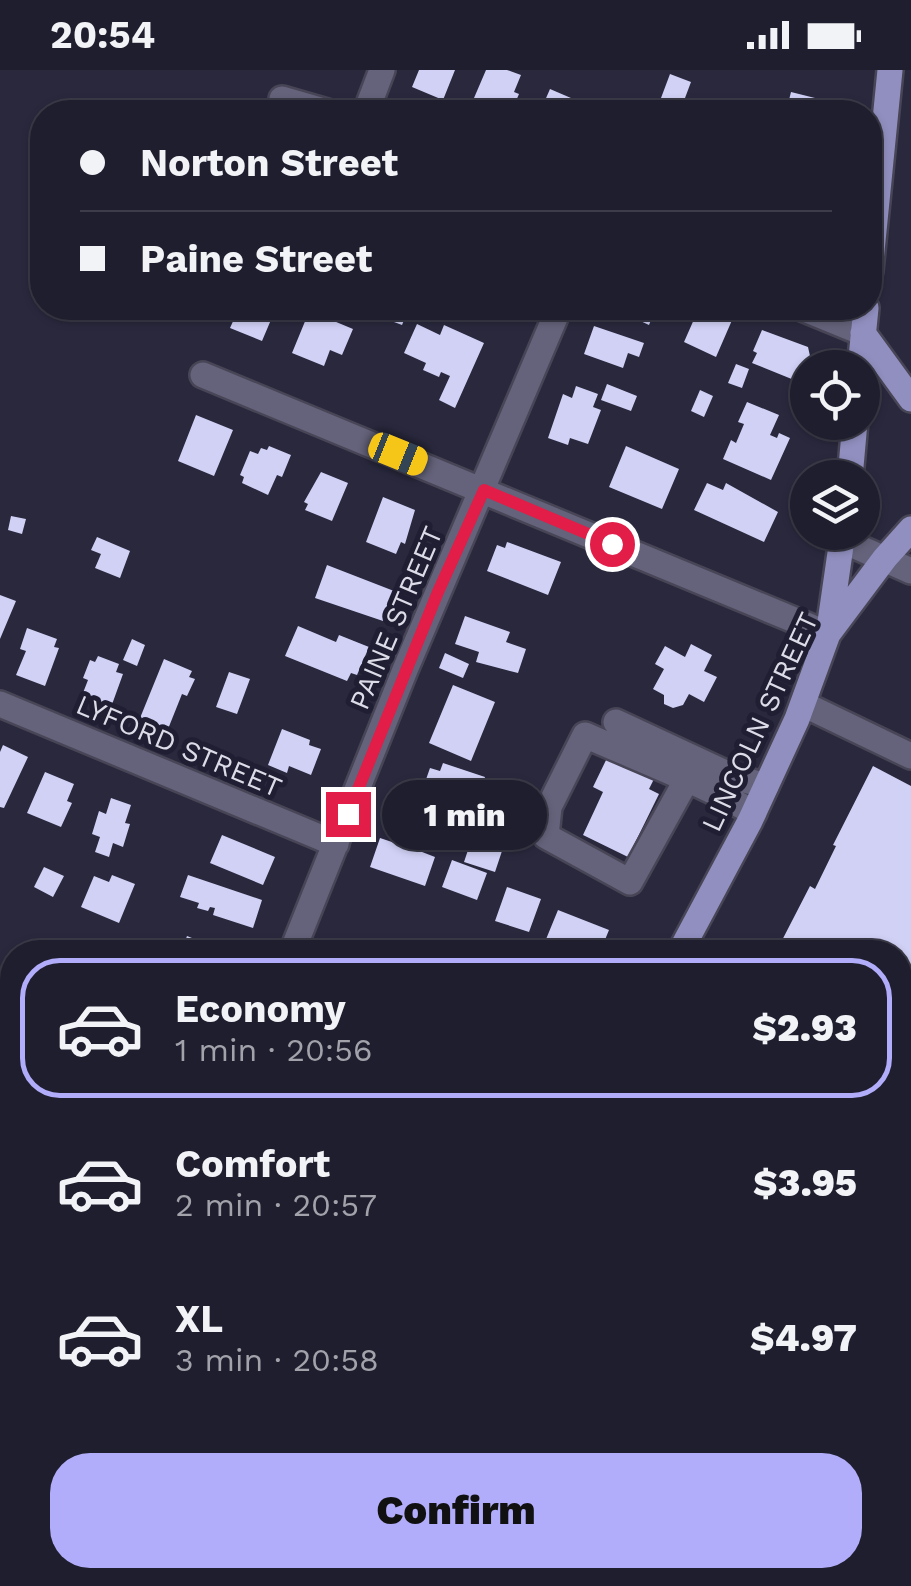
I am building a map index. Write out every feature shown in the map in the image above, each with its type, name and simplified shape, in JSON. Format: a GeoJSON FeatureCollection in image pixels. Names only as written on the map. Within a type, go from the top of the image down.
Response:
{"type":"FeatureCollection","features":[{"type":"Feature","properties":{"kind":"main road"},"geometry":{"type":"LineString","coordinates":[[882,150],[890,70]]}},
{"type":"Feature","properties":{"kind":"main road"},"geometry":{"type":"LineString","coordinates":[[862,350],[865,320]]}},
{"type":"Feature","properties":{"kind":"main road"},"geometry":{"type":"LineString","coordinates":[[865,320],[911,399]]}},
{"type":"Feature","properties":{"kind":"main road","name":"LINCOLN STREET"},"geometry":{"type":"LineString","coordinates":[[686,940],[754,813],[803,704],[828,634],[911,528]]}},
{"type":"Feature","properties":{"kind":"main road"},"geometry":{"type":"LineString","coordinates":[[828,634],[841,550]]}},
{"type":"Feature","properties":{"kind":"street"},"geometry":{"type":"LineString","coordinates":[[371,100],[382,70]]}},
{"type":"Feature","properties":{"kind":"street"},"geometry":{"type":"LineString","coordinates":[[282,98],[288,100]]}},
{"type":"Feature","properties":{"kind":"street","name":"PAINE STREET"},"geometry":{"type":"LineString","coordinates":[[297,940],[554,320]]}},
{"type":"Feature","properties":{"kind":"street"},"geometry":{"type":"LineString","coordinates":[[202,375],[828,634]]}},
{"type":"Feature","properties":{"kind":"street"},"geometry":{"type":"LineString","coordinates":[[870,550],[911,571]]}},
{"type":"Feature","properties":{"kind":"street","name":"LYFORD STREET"},"geometry":{"type":"LineString","coordinates":[[0,704],[336,844]]}},
{"type":"Feature","properties":{"kind":"street"},"geometry":{"type":"LineString","coordinates":[[803,704],[911,756]]}},
{"type":"Feature","properties":{"kind":"street"},"geometry":{"type":"LineString","coordinates":[[616,722],[734,777],[766,786]]}},
{"type":"Feature","properties":{"kind":"street"},"geometry":{"type":"LineString","coordinates":[[687,780],[630,882],[546,836],[549,806],[584,735],[687,780],[754,813]]}},
{"type":"Feature","properties":{"kind":"building"},"geometry":{"type":"Polygon","coordinates":[[[419,70],[455,70],[443,100],[412,87],[419,70]]]}},
{"type":"Feature","properties":{"kind":"building"},"geometry":{"type":"Polygon","coordinates":[[[486,70],[521,75],[514,92],[519,94],[516,100],[473,100],[486,70]]]}},
{"type":"Feature","properties":{"kind":"building"},"geometry":{"type":"Polygon","coordinates":[[[670,74],[691,82],[684,100],[661,98],[670,74]]]}},
{"type":"Feature","properties":{"kind":"building"},"geometry":{"type":"Polygon","coordinates":[[[550,89],[576,100],[545,100],[550,89]]]}},
{"type":"Feature","properties":{"kind":"building"},"geometry":{"type":"Polygon","coordinates":[[[791,92],[823,100],[789,100],[791,92]]]}},
{"type":"Feature","properties":{"kind":"building"},"geometry":{"type":"Polygon","coordinates":[[[234,320],[271,320],[262,341],[230,328],[234,320]]]}},
{"type":"Feature","properties":{"kind":"building"},"geometry":{"type":"Polygon","coordinates":[[[306,320],[331,320],[353,329],[342,355],[330,350],[324,366],[292,353],[306,320]]]}},
{"type":"Feature","properties":{"kind":"building"},"geometry":{"type":"Polygon","coordinates":[[[694,320],[732,320],[716,357],[684,342],[694,320]]]}},
{"type":"Feature","properties":{"kind":"building"},"geometry":{"type":"Polygon","coordinates":[[[417,324],[440,335],[444,325],[484,343],[455,408],[439,400],[450,376],[441,372],[439,377],[423,370],[426,363],[404,353],[417,324]]]}},
{"type":"Feature","properties":{"kind":"building"},"geometry":{"type":"Polygon","coordinates":[[[594,326],[644,343],[639,357],[628,353],[623,368],[584,354],[594,326]]]}},
{"type":"Feature","properties":{"kind":"building"},"geometry":{"type":"Polygon","coordinates":[[[762,330],[809,350],[790,350],[790,378],[752,363],[757,353],[753,351],[762,330]]]}},
{"type":"Feature","properties":{"kind":"building"},"geometry":{"type":"Polygon","coordinates":[[[736,364],[749,369],[742,388],[728,383],[736,364]]]}},
{"type":"Feature","properties":{"kind":"building"},"geometry":{"type":"Polygon","coordinates":[[[607,384],[637,396],[631,411],[601,400],[607,384]]]}},
{"type":"Feature","properties":{"kind":"building"},"geometry":{"type":"Polygon","coordinates":[[[576,386],[598,394],[593,407],[601,410],[588,444],[570,438],[568,445],[548,438],[563,394],[572,398],[576,386]]]}},
{"type":"Feature","properties":{"kind":"building"},"geometry":{"type":"Polygon","coordinates":[[[700,390],[713,396],[704,417],[691,411],[700,390]]]}},
{"type":"Feature","properties":{"kind":"building"},"geometry":{"type":"Polygon","coordinates":[[[747,402],[779,415],[770,435],[777,438],[779,433],[790,438],[771,480],[723,459],[744,424],[738,422],[747,402]]]}},
{"type":"Feature","properties":{"kind":"building"},"geometry":{"type":"Polygon","coordinates":[[[196,415],[233,430],[214,476],[178,461],[196,415]]]}},
{"type":"Feature","properties":{"kind":"building"},"geometry":{"type":"Polygon","coordinates":[[[269,446],[291,455],[282,477],[277,475],[268,495],[242,483],[244,477],[240,475],[250,451],[258,454],[261,448],[267,450],[269,446]]]}},
{"type":"Feature","properties":{"kind":"building"},"geometry":{"type":"Polygon","coordinates":[[[626,446],[679,469],[662,509],[609,487],[626,446]]]}},
{"type":"Feature","properties":{"kind":"building"},"geometry":{"type":"Polygon","coordinates":[[[321,472],[348,483],[332,521],[305,510],[308,504],[304,502],[321,472]]]}},
{"type":"Feature","properties":{"kind":"building"},"geometry":{"type":"Polygon","coordinates":[[[707,483],[723,490],[726,483],[778,512],[764,542],[694,510],[707,483]]]}},
{"type":"Feature","properties":{"kind":"building"},"geometry":{"type":"Polygon","coordinates":[[[383,497],[415,510],[405,544],[401,542],[396,554],[366,542],[383,497]]]}},
{"type":"Feature","properties":{"kind":"building"},"geometry":{"type":"Polygon","coordinates":[[[11,516],[26,519],[22,534],[8,530],[11,516]]]}},
{"type":"Feature","properties":{"kind":"building"},"geometry":{"type":"Polygon","coordinates":[[[97,537],[130,551],[120,578],[95,568],[101,554],[91,550],[97,537]]]}},
{"type":"Feature","properties":{"kind":"building"},"geometry":{"type":"Polygon","coordinates":[[[507,542],[561,562],[548,595],[487,571],[497,545],[505,548],[507,542]]]}},
{"type":"Feature","properties":{"kind":"building"},"geometry":{"type":"Polygon","coordinates":[[[327,565],[394,591],[383,621],[315,598],[327,565]]]}},
{"type":"Feature","properties":{"kind":"building"},"geometry":{"type":"Polygon","coordinates":[[[0,595],[16,601],[0,639],[0,595]]]}},
{"type":"Feature","properties":{"kind":"building"},"geometry":{"type":"Polygon","coordinates":[[[465,616],[510,632],[506,642],[526,649],[518,673],[476,662],[479,652],[455,644],[465,616]]]}},
{"type":"Feature","properties":{"kind":"building"},"geometry":{"type":"Polygon","coordinates":[[[298,626],[336,642],[339,635],[369,647],[357,675],[351,673],[347,681],[285,656],[298,626]]]}},
{"type":"Feature","properties":{"kind":"building"},"geometry":{"type":"Polygon","coordinates":[[[27,628],[57,639],[54,647],[59,648],[45,686],[16,675],[26,651],[20,649],[27,628]]]}},
{"type":"Feature","properties":{"kind":"building"},"geometry":{"type":"Polygon","coordinates":[[[132,639],[145,645],[137,666],[123,660],[132,639]]]}},
{"type":"Feature","properties":{"kind":"building"},"geometry":{"type":"Polygon","coordinates":[[[691,644],[712,655],[704,671],[717,677],[704,702],[689,694],[683,705],[673,708],[664,704],[664,695],[653,689],[664,669],[655,664],[665,646],[685,657],[691,644]]]}},
{"type":"Feature","properties":{"kind":"building"},"geometry":{"type":"Polygon","coordinates":[[[445,653],[469,664],[463,678],[439,668],[445,653]]]}},
{"type":"Feature","properties":{"kind":"building"},"geometry":{"type":"Polygon","coordinates":[[[98,656],[119,664],[116,672],[123,674],[110,710],[81,698],[90,660],[95,662],[98,656]]]}},
{"type":"Feature","properties":{"kind":"building"},"geometry":{"type":"Polygon","coordinates":[[[164,659],[192,671],[189,677],[195,679],[187,696],[182,694],[166,734],[138,723],[164,659]]]}},
{"type":"Feature","properties":{"kind":"building"},"geometry":{"type":"Polygon","coordinates":[[[229,672],[250,679],[237,714],[216,707],[229,672]]]}},
{"type":"Feature","properties":{"kind":"building"},"geometry":{"type":"Polygon","coordinates":[[[453,685],[495,702],[471,761],[429,743],[453,685]]]}},
{"type":"Feature","properties":{"kind":"building"},"geometry":{"type":"Polygon","coordinates":[[[282,729],[321,749],[311,775],[289,766],[287,773],[268,765],[282,729]]]}},
{"type":"Feature","properties":{"kind":"building"},"geometry":{"type":"Polygon","coordinates":[[[3,745],[28,757],[4,808],[0,807],[3,745]]]}},
{"type":"Feature","properties":{"kind":"building"},"geometry":{"type":"Polygon","coordinates":[[[608,756],[658,771],[649,789],[659,794],[628,857],[583,835],[603,792],[593,787],[608,756]]]}},
{"type":"Feature","properties":{"kind":"building"},"geometry":{"type":"Polygon","coordinates":[[[443,763],[485,777],[470,823],[423,808],[429,790],[423,788],[430,768],[440,771],[443,763]]]}},
{"type":"Feature","properties":{"kind":"building"},"geometry":{"type":"Polygon","coordinates":[[[873,766],[911,786],[911,940],[782,940],[810,886],[815,889],[836,846],[833,845],[873,766]]]}},
{"type":"Feature","properties":{"kind":"building"},"geometry":{"type":"Polygon","coordinates":[[[45,772],[74,784],[67,801],[72,803],[61,827],[27,813],[45,772]]]}},
{"type":"Feature","properties":{"kind":"building"},"geometry":{"type":"Polygon","coordinates":[[[111,798],[131,805],[123,847],[113,843],[109,857],[95,852],[100,837],[92,834],[99,811],[106,814],[111,798]]]}},
{"type":"Feature","properties":{"kind":"building"},"geometry":{"type":"Polygon","coordinates":[[[475,829],[506,839],[495,872],[464,862],[475,829]]]}},
{"type":"Feature","properties":{"kind":"building"},"geometry":{"type":"Polygon","coordinates":[[[222,835],[275,857],[263,885],[210,863],[222,835]]]}},
{"type":"Feature","properties":{"kind":"building"},"geometry":{"type":"Polygon","coordinates":[[[380,838],[401,845],[403,840],[419,845],[417,850],[435,857],[425,886],[370,867],[380,838]]]}},
{"type":"Feature","properties":{"kind":"building"},"geometry":{"type":"Polygon","coordinates":[[[452,860],[487,873],[477,900],[442,887],[452,860]]]}},
{"type":"Feature","properties":{"kind":"building"},"geometry":{"type":"Polygon","coordinates":[[[44,867],[64,876],[53,897],[34,887],[44,867]]]}},
{"type":"Feature","properties":{"kind":"building"},"geometry":{"type":"Polygon","coordinates":[[[112,875],[135,884],[119,923],[81,907],[94,876],[109,882],[112,875]]]}},
{"type":"Feature","properties":{"kind":"building"},"geometry":{"type":"Polygon","coordinates":[[[188,875],[262,900],[253,928],[213,915],[215,908],[197,908],[199,903],[180,897],[188,875]]]}},
{"type":"Feature","properties":{"kind":"building"},"geometry":{"type":"Polygon","coordinates":[[[507,887],[541,899],[529,932],[495,921],[507,887]]]}},
{"type":"Feature","properties":{"kind":"building"},"geometry":{"type":"Polygon","coordinates":[[[558,910],[609,930],[605,940],[546,940],[558,910]]]}},
{"type":"Feature","properties":{"kind":"route"},"geometry":{"type":"LineString","coordinates":[[348,814],[484,490],[612,544]]}}]}
